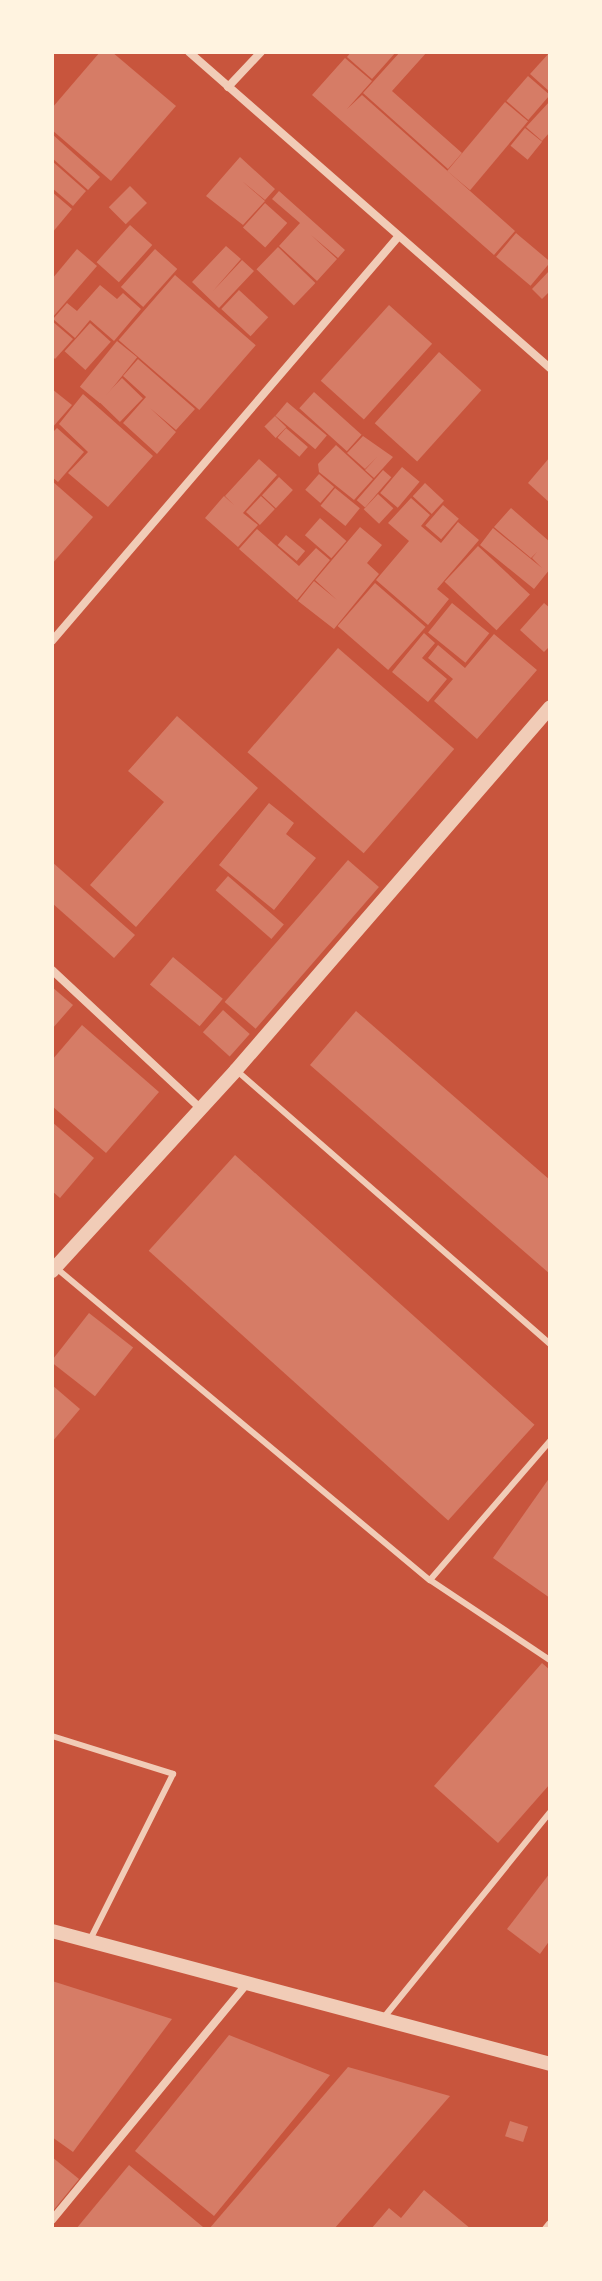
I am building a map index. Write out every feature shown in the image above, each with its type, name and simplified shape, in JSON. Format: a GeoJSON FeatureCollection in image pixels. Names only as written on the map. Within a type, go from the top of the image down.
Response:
{"type":"FeatureCollection","features":[{"type":"Feature","properties":{"kind":"street"},"geometry":{"type":"LineString","coordinates":[[189,52],[550,368]]}},
{"type":"Feature","properties":{"kind":"street"},"geometry":{"type":"LineString","coordinates":[[228,87],[261,52]]}},
{"type":"Feature","properties":{"kind":"street"},"geometry":{"type":"LineString","coordinates":[[52,641],[398,237]]}},
{"type":"Feature","properties":{"kind":"street"},"geometry":{"type":"LineString","coordinates":[[54,1269],[198,1106],[236,1070],[550,707]]}},
{"type":"Feature","properties":{"kind":"street"},"geometry":{"type":"LineString","coordinates":[[52,970],[198,1106]]}},
{"type":"Feature","properties":{"kind":"street"},"geometry":{"type":"LineString","coordinates":[[52,1931],[245,1986],[385,2016],[550,2064]]}},
{"type":"Feature","properties":{"kind":"street"},"geometry":{"type":"LineString","coordinates":[[52,2220],[245,1986]]}},
{"type":"Feature","properties":{"kind":"street"},"geometry":{"type":"LineString","coordinates":[[546,2229],[550,2224]]}},
{"type":"Feature","properties":{"kind":"lane"},"geometry":{"type":"LineString","coordinates":[[236,1070],[550,1344]]}},
{"type":"Feature","properties":{"kind":"lane"},"geometry":{"type":"LineString","coordinates":[[54,1269],[430,1580],[550,1660]]}},
{"type":"Feature","properties":{"kind":"lane"},"geometry":{"type":"LineString","coordinates":[[430,1580],[550,1441]]}},
{"type":"Feature","properties":{"kind":"lane"},"geometry":{"type":"LineString","coordinates":[[52,1736],[173,1774],[89,1941]]}},
{"type":"Feature","properties":{"kind":"lane"},"geometry":{"type":"LineString","coordinates":[[385,2016],[550,1812]]}},
{"type":"Feature","properties":{"kind":"building"},"geometry":{"type":"Polygon","coordinates":[[[100,52],[112,52],[176,106],[111,181],[52,130],[52,108],[100,52]]]}},
{"type":"Feature","properties":{"kind":"building"},"geometry":{"type":"Polygon","coordinates":[[[351,52],[396,52],[372,79],[347,57],[351,52]]]}},
{"type":"Feature","properties":{"kind":"building"},"geometry":{"type":"Polygon","coordinates":[[[400,52],[427,52],[392,91],[462,153],[448,169],[363,93],[400,52]]]}},
{"type":"Feature","properties":{"kind":"building"},"geometry":{"type":"Polygon","coordinates":[[[550,52],[550,92],[530,74],[550,52]]]}},
{"type":"Feature","properties":{"kind":"building"},"geometry":{"type":"Polygon","coordinates":[[[345,58],[372,81],[347,109],[362,95],[515,231],[494,255],[312,95],[345,58]]]}},
{"type":"Feature","properties":{"kind":"building"},"geometry":{"type":"Polygon","coordinates":[[[528,76],[550,95],[528,120],[506,101],[528,76]]]}},
{"type":"Feature","properties":{"kind":"building"},"geometry":{"type":"Polygon","coordinates":[[[550,101],[550,132],[542,141],[526,127],[550,101]]]}},
{"type":"Feature","properties":{"kind":"building"},"geometry":{"type":"Polygon","coordinates":[[[505,102],[528,121],[470,190],[447,171],[505,102]]]}},
{"type":"Feature","properties":{"kind":"building"},"geometry":{"type":"Polygon","coordinates":[[[525,128],[542,142],[528,160],[511,146],[525,128]]]}},
{"type":"Feature","properties":{"kind":"building"},"geometry":{"type":"Polygon","coordinates":[[[52,134],[100,177],[88,190],[52,158],[52,134]]]}},
{"type":"Feature","properties":{"kind":"building"},"geometry":{"type":"Polygon","coordinates":[[[240,157],[275,189],[265,200],[242,181],[265,201],[243,225],[206,196],[240,157]]]}},
{"type":"Feature","properties":{"kind":"building"},"geometry":{"type":"Polygon","coordinates":[[[52,161],[86,191],[73,206],[52,188],[52,161]]]}},
{"type":"Feature","properties":{"kind":"building"},"geometry":{"type":"Polygon","coordinates":[[[130,186],[147,203],[126,224],[109,207],[130,186]]]}},
{"type":"Feature","properties":{"kind":"building"},"geometry":{"type":"Polygon","coordinates":[[[279,191],[345,250],[338,258],[311,235],[337,259],[317,281],[279,246],[300,223],[272,199],[279,191]]]}},
{"type":"Feature","properties":{"kind":"building"},"geometry":{"type":"Polygon","coordinates":[[[52,192],[72,209],[52,233],[52,192]]]}},
{"type":"Feature","properties":{"kind":"building"},"geometry":{"type":"Polygon","coordinates":[[[265,203],[287,223],[265,248],[243,228],[265,203]]]}},
{"type":"Feature","properties":{"kind":"building"},"geometry":{"type":"Polygon","coordinates":[[[130,225],[152,245],[119,282],[97,262],[130,225]]]}},
{"type":"Feature","properties":{"kind":"building"},"geometry":{"type":"Polygon","coordinates":[[[516,233],[550,262],[531,286],[496,257],[516,233]]]}},
{"type":"Feature","properties":{"kind":"building"},"geometry":{"type":"Polygon","coordinates":[[[226,246],[241,259],[213,291],[242,260],[254,271],[219,308],[192,282],[226,246]]]}},
{"type":"Feature","properties":{"kind":"building"},"geometry":{"type":"Polygon","coordinates":[[[278,247],[315,283],[294,305],[256,269],[278,247]]]}},
{"type":"Feature","properties":{"kind":"building"},"geometry":{"type":"Polygon","coordinates":[[[77,249],[97,266],[52,318],[52,279],[77,249]]]}},
{"type":"Feature","properties":{"kind":"building"},"geometry":{"type":"Polygon","coordinates":[[[155,249],[177,269],[143,307],[121,287],[155,249]]]}},
{"type":"Feature","properties":{"kind":"building"},"geometry":{"type":"Polygon","coordinates":[[[550,270],[550,291],[542,299],[532,289],[550,270]]]}},
{"type":"Feature","properties":{"kind":"building"},"geometry":{"type":"Polygon","coordinates":[[[175,275],[256,345],[199,410],[119,340],[175,275]]]}},
{"type":"Feature","properties":{"kind":"building"},"geometry":{"type":"Polygon","coordinates":[[[100,285],[117,299],[123,293],[141,309],[114,341],[90,320],[75,338],[53,319],[67,303],[77,311],[100,285]]]}},
{"type":"Feature","properties":{"kind":"building"},"geometry":{"type":"Polygon","coordinates":[[[239,290],[268,317],[251,336],[221,309],[239,290]]]}},
{"type":"Feature","properties":{"kind":"building"},"geometry":{"type":"Polygon","coordinates":[[[389,305],[432,344],[364,420],[321,381],[389,305]]]}},
{"type":"Feature","properties":{"kind":"building"},"geometry":{"type":"Polygon","coordinates":[[[52,321],[73,339],[55,359],[52,356],[52,321]]]}},
{"type":"Feature","properties":{"kind":"building"},"geometry":{"type":"Polygon","coordinates":[[[90,323],[111,342],[85,370],[65,351],[90,323]]]}},
{"type":"Feature","properties":{"kind":"building"},"geometry":{"type":"Polygon","coordinates":[[[117,341],[137,357],[100,403],[80,387],[117,341]]]}},
{"type":"Feature","properties":{"kind":"building"},"geometry":{"type":"Polygon","coordinates":[[[439,352],[481,390],[417,461],[375,423],[439,352]]]}},
{"type":"Feature","properties":{"kind":"building"},"geometry":{"type":"Polygon","coordinates":[[[138,359],[195,409],[176,430],[150,408],[176,432],[157,454],[123,423],[146,397],[123,376],[138,359]]]}},
{"type":"Feature","properties":{"kind":"building"},"geometry":{"type":"Polygon","coordinates":[[[122,378],[143,398],[120,422],[99,402],[122,378]]]}},
{"type":"Feature","properties":{"kind":"building"},"geometry":{"type":"Polygon","coordinates":[[[52,389],[72,405],[52,428],[52,389]]]}},
{"type":"Feature","properties":{"kind":"building"},"geometry":{"type":"Polygon","coordinates":[[[314,392],[362,435],[347,451],[299,408],[314,392]]]}},
{"type":"Feature","properties":{"kind":"building"},"geometry":{"type":"Polygon","coordinates":[[[83,394],[153,456],[108,507],[68,473],[88,452],[59,424],[83,394]]]}},
{"type":"Feature","properties":{"kind":"building"},"geometry":{"type":"Polygon","coordinates":[[[287,402],[327,435],[315,449],[275,416],[287,402]]]}},
{"type":"Feature","properties":{"kind":"building"},"geometry":{"type":"Polygon","coordinates":[[[275,416],[286,427],[276,438],[264,427],[275,416]]]}},
{"type":"Feature","properties":{"kind":"building"},"geometry":{"type":"Polygon","coordinates":[[[57,428],[84,452],[58,482],[52,477],[52,433],[57,428]]]}},
{"type":"Feature","properties":{"kind":"building"},"geometry":{"type":"Polygon","coordinates":[[[286,428],[308,447],[299,457],[277,438],[286,428]]]}},
{"type":"Feature","properties":{"kind":"building"},"geometry":{"type":"Polygon","coordinates":[[[363,436],[393,457],[374,478],[365,470],[377,457],[365,469],[347,453],[363,436]]]}},
{"type":"Feature","properties":{"kind":"building"},"geometry":{"type":"Polygon","coordinates":[[[336,445],[373,479],[354,500],[319,472],[318,464],[336,445]]]}},
{"type":"Feature","properties":{"kind":"building"},"geometry":{"type":"Polygon","coordinates":[[[550,457],[550,503],[528,483],[550,457]]]}},
{"type":"Feature","properties":{"kind":"building"},"geometry":{"type":"Polygon","coordinates":[[[259,459],[277,475],[243,513],[258,525],[238,547],[205,518],[224,496],[234,505],[225,496],[259,459]]]}},
{"type":"Feature","properties":{"kind":"building"},"geometry":{"type":"Polygon","coordinates":[[[402,467],[420,482],[398,508],[380,493],[402,467]]]}},
{"type":"Feature","properties":{"kind":"building"},"geometry":{"type":"Polygon","coordinates":[[[383,470],[391,477],[365,507],[357,500],[383,470]]]}},
{"type":"Feature","properties":{"kind":"building"},"geometry":{"type":"Polygon","coordinates":[[[319,474],[334,487],[320,503],[305,490],[319,474]]]}},
{"type":"Feature","properties":{"kind":"building"},"geometry":{"type":"Polygon","coordinates":[[[279,477],[293,490],[276,508],[262,495],[279,477]]]}},
{"type":"Feature","properties":{"kind":"building"},"geometry":{"type":"Polygon","coordinates":[[[52,481],[93,517],[52,564],[52,481]]]}},
{"type":"Feature","properties":{"kind":"building"},"geometry":{"type":"Polygon","coordinates":[[[425,483],[444,501],[432,514],[413,496],[425,483]]]}},
{"type":"Feature","properties":{"kind":"building"},"geometry":{"type":"Polygon","coordinates":[[[335,488],[360,508],[345,526],[321,506],[335,488]]]}},
{"type":"Feature","properties":{"kind":"building"},"geometry":{"type":"Polygon","coordinates":[[[378,494],[393,508],[379,524],[364,509],[378,494]]]}},
{"type":"Feature","properties":{"kind":"building"},"geometry":{"type":"Polygon","coordinates":[[[261,496],[275,509],[260,525],[246,512],[261,496]]]}},
{"type":"Feature","properties":{"kind":"building"},"geometry":{"type":"Polygon","coordinates":[[[411,498],[430,515],[421,526],[441,543],[458,522],[479,540],[437,589],[449,599],[428,625],[376,580],[409,541],[388,523],[411,498]]]}},
{"type":"Feature","properties":{"kind":"building"},"geometry":{"type":"Polygon","coordinates":[[[443,505],[459,519],[441,539],[425,525],[443,505]]]}},
{"type":"Feature","properties":{"kind":"building"},"geometry":{"type":"Polygon","coordinates":[[[511,508],[550,542],[550,569],[534,589],[480,545],[493,528],[542,568],[532,558],[537,552],[531,558],[494,527],[511,508]]]}},
{"type":"Feature","properties":{"kind":"building"},"geometry":{"type":"Polygon","coordinates":[[[320,518],[346,541],[331,558],[305,535],[320,518]]]}},
{"type":"Feature","properties":{"kind":"building"},"geometry":{"type":"Polygon","coordinates":[[[360,527],[382,545],[367,563],[379,574],[334,629],[298,601],[314,581],[337,600],[315,580],[360,527]]]}},
{"type":"Feature","properties":{"kind":"building"},"geometry":{"type":"Polygon","coordinates":[[[257,529],[299,566],[316,548],[330,560],[297,600],[239,549],[257,529]]]}},
{"type":"Feature","properties":{"kind":"building"},"geometry":{"type":"Polygon","coordinates":[[[286,535],[305,551],[297,561],[278,545],[286,535]]]}},
{"type":"Feature","properties":{"kind":"building"},"geometry":{"type":"Polygon","coordinates":[[[478,546],[530,594],[497,630],[445,582],[478,546]]]}},
{"type":"Feature","properties":{"kind":"building"},"geometry":{"type":"Polygon","coordinates":[[[375,583],[426,627],[388,670],[338,626],[375,583]]]}},
{"type":"Feature","properties":{"kind":"building"},"geometry":{"type":"Polygon","coordinates":[[[452,603],[489,633],[465,663],[428,633],[452,603]]]}},
{"type":"Feature","properties":{"kind":"building"},"geometry":{"type":"Polygon","coordinates":[[[544,603],[550,608],[550,646],[544,652],[520,630],[544,603]]]}},
{"type":"Feature","properties":{"kind":"building"},"geometry":{"type":"Polygon","coordinates":[[[424,633],[435,643],[422,658],[447,679],[428,702],[392,672],[424,633]]]}},
{"type":"Feature","properties":{"kind":"building"},"geometry":{"type":"Polygon","coordinates":[[[494,634],[537,670],[477,739],[434,701],[453,679],[428,658],[438,645],[465,668],[494,634]]]}},
{"type":"Feature","properties":{"kind":"building"},"geometry":{"type":"Polygon","coordinates":[[[338,648],[454,749],[364,853],[247,752],[338,648]]]}},
{"type":"Feature","properties":{"kind":"building"},"geometry":{"type":"Polygon","coordinates":[[[177,716],[258,788],[136,927],[90,885],[164,802],[128,771],[177,716]]]}},
{"type":"Feature","properties":{"kind":"building"},"geometry":{"type":"Polygon","coordinates":[[[269,803],[294,823],[286,834],[316,858],[274,910],[219,865],[269,803]]]}},
{"type":"Feature","properties":{"kind":"building"},"geometry":{"type":"Polygon","coordinates":[[[348,860],[379,887],[256,1029],[225,1002],[348,860]]]}},
{"type":"Feature","properties":{"kind":"building"},"geometry":{"type":"Polygon","coordinates":[[[52,862],[135,935],[114,958],[52,903],[52,862]]]}},
{"type":"Feature","properties":{"kind":"building"},"geometry":{"type":"Polygon","coordinates":[[[228,876],[284,925],[271,939],[216,890],[228,876]]]}},
{"type":"Feature","properties":{"kind":"building"},"geometry":{"type":"Polygon","coordinates":[[[173,957],[223,999],[200,1026],[150,985],[173,957]]]}},
{"type":"Feature","properties":{"kind":"building"},"geometry":{"type":"Polygon","coordinates":[[[52,987],[73,1005],[52,1029],[52,987]]]}},
{"type":"Feature","properties":{"kind":"building"},"geometry":{"type":"Polygon","coordinates":[[[223,1010],[250,1034],[230,1056],[203,1032],[223,1010]]]}},
{"type":"Feature","properties":{"kind":"building"},"geometry":{"type":"Polygon","coordinates":[[[356,1011],[550,1180],[550,1274],[310,1065],[356,1011]]]}},
{"type":"Feature","properties":{"kind":"building"},"geometry":{"type":"Polygon","coordinates":[[[82,1025],[159,1092],[106,1153],[52,1106],[52,1060],[82,1025]]]}},
{"type":"Feature","properties":{"kind":"building"},"geometry":{"type":"Polygon","coordinates":[[[52,1122],[94,1158],[60,1198],[52,1191],[52,1122]]]}},
{"type":"Feature","properties":{"kind":"building"},"geometry":{"type":"Polygon","coordinates":[[[235,1155],[534,1425],[448,1521],[149,1251],[235,1155]]]}},
{"type":"Feature","properties":{"kind":"building"},"geometry":{"type":"Polygon","coordinates":[[[89,1313],[133,1347],[95,1396],[52,1363],[89,1313]]]}},
{"type":"Feature","properties":{"kind":"building"},"geometry":{"type":"Polygon","coordinates":[[[52,1385],[80,1409],[52,1442],[52,1385]]]}},
{"type":"Feature","properties":{"kind":"building"},"geometry":{"type":"Polygon","coordinates":[[[550,1477],[550,1598],[493,1558],[550,1477]]]}},
{"type":"Feature","properties":{"kind":"building"},"geometry":{"type":"Polygon","coordinates":[[[542,1663],[550,1670],[550,1784],[498,1843],[434,1786],[542,1663]]]}},
{"type":"Feature","properties":{"kind":"building"},"geometry":{"type":"Polygon","coordinates":[[[550,1873],[550,1940],[540,1954],[507,1929],[550,1873]]]}},
{"type":"Feature","properties":{"kind":"building"},"geometry":{"type":"Polygon","coordinates":[[[52,1981],[172,2019],[73,2152],[52,2137],[52,1981]]]}},
{"type":"Feature","properties":{"kind":"building"},"geometry":{"type":"Polygon","coordinates":[[[229,2035],[330,2075],[214,2216],[135,2151],[229,2035]]]}},
{"type":"Feature","properties":{"kind":"building"},"geometry":{"type":"Polygon","coordinates":[[[348,2067],[450,2096],[334,2229],[209,2229],[348,2067]]]}},
{"type":"Feature","properties":{"kind":"building"},"geometry":{"type":"Polygon","coordinates":[[[510,2121],[528,2127],[523,2142],[505,2136],[510,2121]]]}},
{"type":"Feature","properties":{"kind":"building"},"geometry":{"type":"Polygon","coordinates":[[[52,2157],[79,2179],[52,2212],[52,2157]]]}},
{"type":"Feature","properties":{"kind":"building"},"geometry":{"type":"Polygon","coordinates":[[[129,2165],[203,2227],[76,2229],[129,2165]]]}},
{"type":"Feature","properties":{"kind":"building"},"geometry":{"type":"Polygon","coordinates":[[[424,2190],[471,2229],[371,2229],[389,2208],[401,2218],[424,2190]]]}}]}
